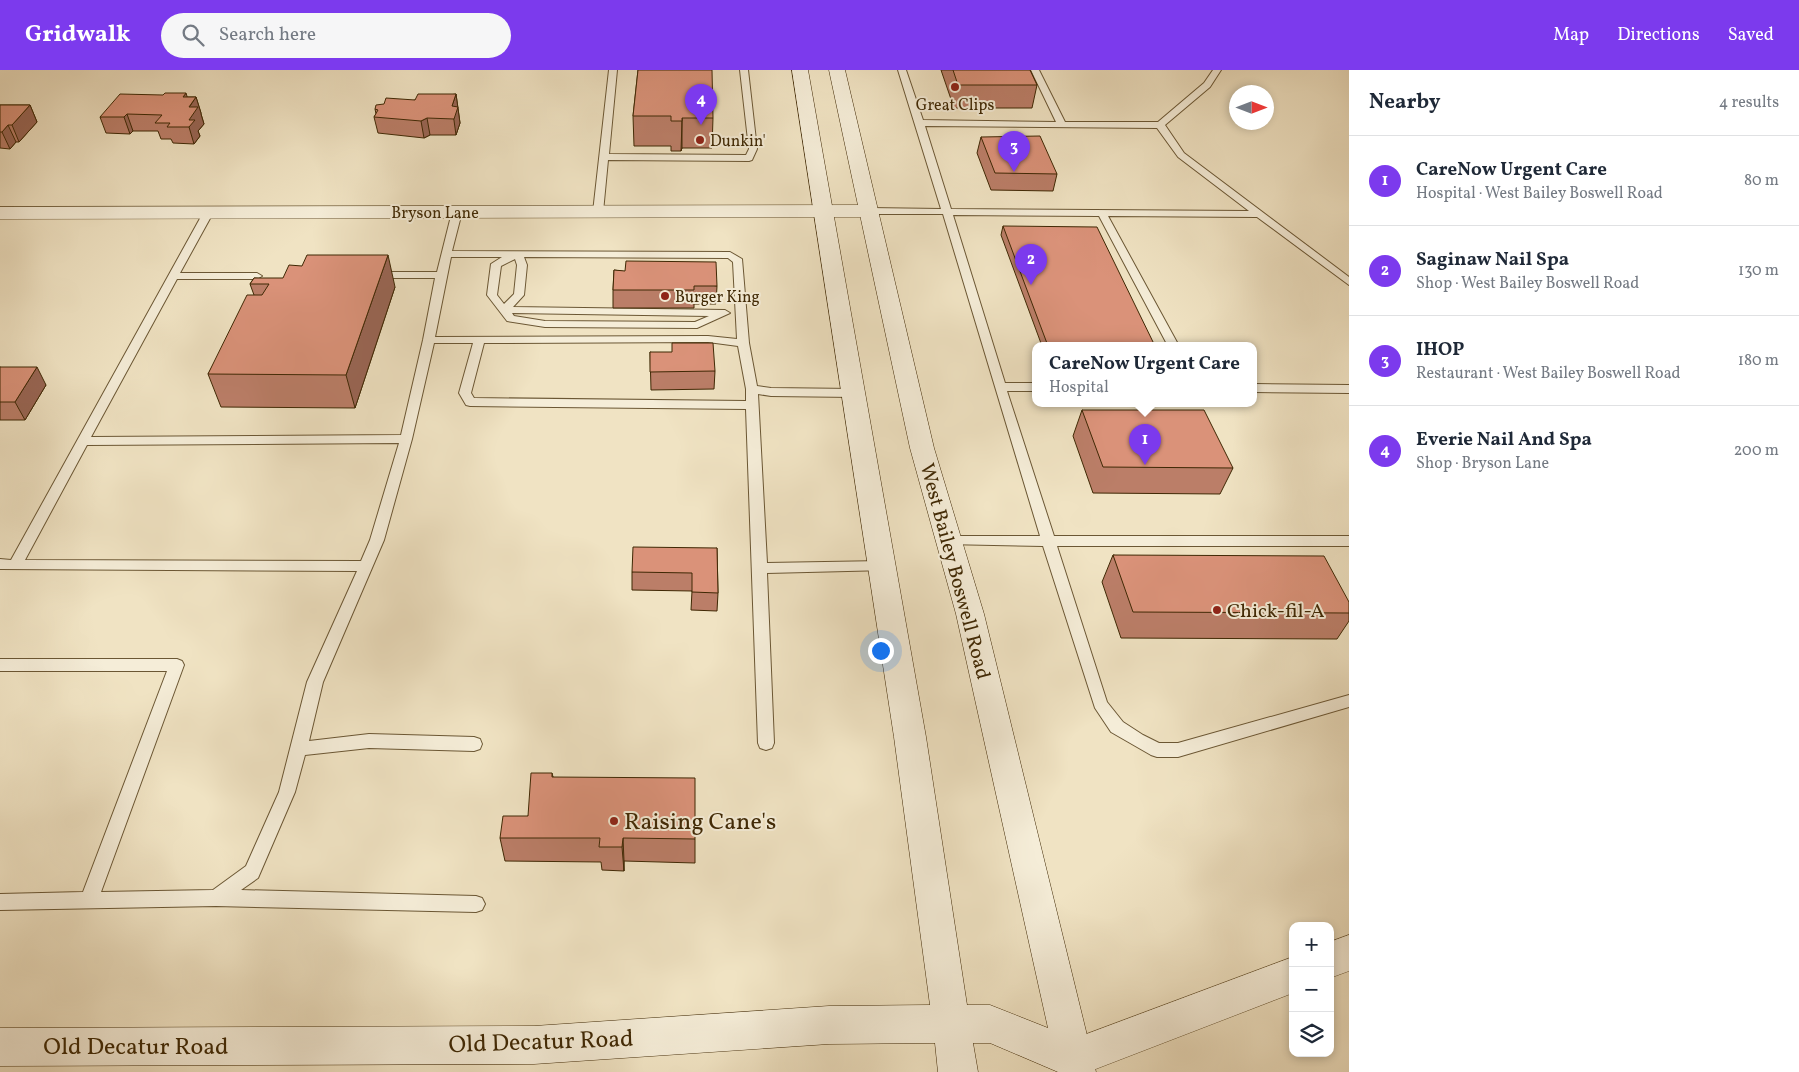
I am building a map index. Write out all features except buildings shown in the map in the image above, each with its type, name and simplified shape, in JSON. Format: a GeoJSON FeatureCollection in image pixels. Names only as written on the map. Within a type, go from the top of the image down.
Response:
{"type":"FeatureCollection","features":[{"type":"Feature","properties":{"kind":"main road"},"geometry":{"type":"LineString","coordinates":[[800,70],[883,566],[958,1072]]}},
{"type":"Feature","properties":{"kind":"main road","name":"West Bailey Boswell Road"},"geometry":{"type":"LineString","coordinates":[[837,70],[922,448],[970,614],[1072,1067]]}},
{"type":"Feature","properties":{"kind":"main road","name":"Bryson Lane"},"geometry":{"type":"LineString","coordinates":[[0,213],[869,211]]}},
{"type":"Feature","properties":{"kind":"main road"},"geometry":{"type":"LineString","coordinates":[[1334,959],[1349,953]]}},
{"type":"Feature","properties":{"kind":"main road"},"geometry":{"type":"LineString","coordinates":[[1072,1067],[1289,977]]}},
{"type":"Feature","properties":{"kind":"main road","name":"Old Decatur Road"},"geometry":{"type":"LineString","coordinates":[[0,1047],[534,1045],[828,1025],[990,1024],[1072,1067]]}},
{"type":"Feature","properties":{"kind":"lane"},"geometry":{"type":"LineString","coordinates":[[598,212],[613,70]]}},
{"type":"Feature","properties":{"kind":"lane"},"geometry":{"type":"LineString","coordinates":[[603,157],[749,158],[753,149],[744,70]]}},
{"type":"Feature","properties":{"kind":"lane"},"geometry":{"type":"LineString","coordinates":[[902,70],[1100,704],[1117,728],[1158,750],[1178,750],[1349,701]]}},
{"type":"Feature","properties":{"kind":"lane"},"geometry":{"type":"LineString","coordinates":[[1035,70],[1062,124]]}},
{"type":"Feature","properties":{"kind":"lane"},"geometry":{"type":"LineString","coordinates":[[920,123],[1160,125],[1207,85],[1217,70]]}},
{"type":"Feature","properties":{"kind":"lane"},"geometry":{"type":"LineString","coordinates":[[1160,125],[1181,155],[1349,282]]}},
{"type":"Feature","properties":{"kind":"lane"},"geometry":{"type":"LineString","coordinates":[[869,211],[1259,214]]}},
{"type":"Feature","properties":{"kind":"lane"},"geometry":{"type":"LineString","coordinates":[[216,898],[252,872],[287,792],[315,682],[376,540],[406,439],[456,212]]}},
{"type":"Feature","properties":{"kind":"lane"},"geometry":{"type":"LineString","coordinates":[[15,565],[208,213]]}},
{"type":"Feature","properties":{"kind":"lane"},"geometry":{"type":"LineString","coordinates":[[1102,213],[1171,342]]}},
{"type":"Feature","properties":{"kind":"lane"},"geometry":{"type":"LineString","coordinates":[[504,310],[519,295],[522,265],[518,253]]}},
{"type":"Feature","properties":{"kind":"lane"},"geometry":{"type":"LineString","coordinates":[[518,253],[496,264],[492,294],[511,319],[545,324],[697,325],[725,313],[741,313]]}},
{"type":"Feature","properties":{"kind":"lane"},"geometry":{"type":"LineString","coordinates":[[446,254],[730,255],[738,261],[743,343],[752,390],[766,743]]}},
{"type":"Feature","properties":{"kind":"lane"},"geometry":{"type":"LineString","coordinates":[[363,275],[441,275]]}},
{"type":"Feature","properties":{"kind":"lane"},"geometry":{"type":"LineString","coordinates":[[173,276],[257,276]]}},
{"type":"Feature","properties":{"kind":"lane"},"geometry":{"type":"LineString","coordinates":[[429,340],[708,339],[743,343]]}},
{"type":"Feature","properties":{"kind":"lane"},"geometry":{"type":"LineString","coordinates":[[479,341],[465,393],[470,402],[752,404]]}},
{"type":"Feature","properties":{"kind":"lane"},"geometry":{"type":"LineString","coordinates":[[1000,387],[1032,387]]}},
{"type":"Feature","properties":{"kind":"lane"},"geometry":{"type":"LineString","coordinates":[[1257,388],[1349,389]]}},
{"type":"Feature","properties":{"kind":"lane"},"geometry":{"type":"LineString","coordinates":[[752,390],[854,394]]}},
{"type":"Feature","properties":{"kind":"lane"},"geometry":{"type":"LineString","coordinates":[[83,441],[406,439]]}},
{"type":"Feature","properties":{"kind":"lane"},"geometry":{"type":"LineString","coordinates":[[949,541],[1349,541]]}},
{"type":"Feature","properties":{"kind":"lane"},"geometry":{"type":"LineString","coordinates":[[0,564],[365,566]]}},
{"type":"Feature","properties":{"kind":"lane"},"geometry":{"type":"LineString","coordinates":[[760,568],[883,566]]}},
{"type":"Feature","properties":{"kind":"lane"},"geometry":{"type":"LineString","coordinates":[[0,665],[178,664],[89,900]]}},
{"type":"Feature","properties":{"kind":"lane"},"geometry":{"type":"LineString","coordinates":[[299,749],[370,741],[474,744]]}},
{"type":"Feature","properties":{"kind":"lane"},"geometry":{"type":"LineString","coordinates":[[0,902],[216,898],[476,904]]}},
{"type":"Feature","properties":{"kind":"place","name":"Great Clips"},"geometry":{"type":"Point","coordinates":[955,87]}},
{"type":"Feature","properties":{"kind":"place","name":"Everie Nail And Spa"},"geometry":{"type":"Point","coordinates":[701,125]}},
{"type":"Feature","properties":{"kind":"place","name":"Dunkin'"},"geometry":{"type":"Point","coordinates":[700,140]}},
{"type":"Feature","properties":{"kind":"place","name":"IHOP"},"geometry":{"type":"Point","coordinates":[1014,172]}},
{"type":"Feature","properties":{"kind":"place","name":"Saginaw Nail Spa"},"geometry":{"type":"Point","coordinates":[1031,285]}},
{"type":"Feature","properties":{"kind":"place","name":"Burger King"},"geometry":{"type":"Point","coordinates":[665,296]}},
{"type":"Feature","properties":{"kind":"place","name":"CareNow Urgent Care"},"geometry":{"type":"Point","coordinates":[1145,465]}},
{"type":"Feature","properties":{"kind":"place","name":"Chick-fil-A"},"geometry":{"type":"Point","coordinates":[1217,610]}},
{"type":"Feature","properties":{"kind":"place","name":"Raising Cane's"},"geometry":{"type":"Point","coordinates":[614,821]}}]}
